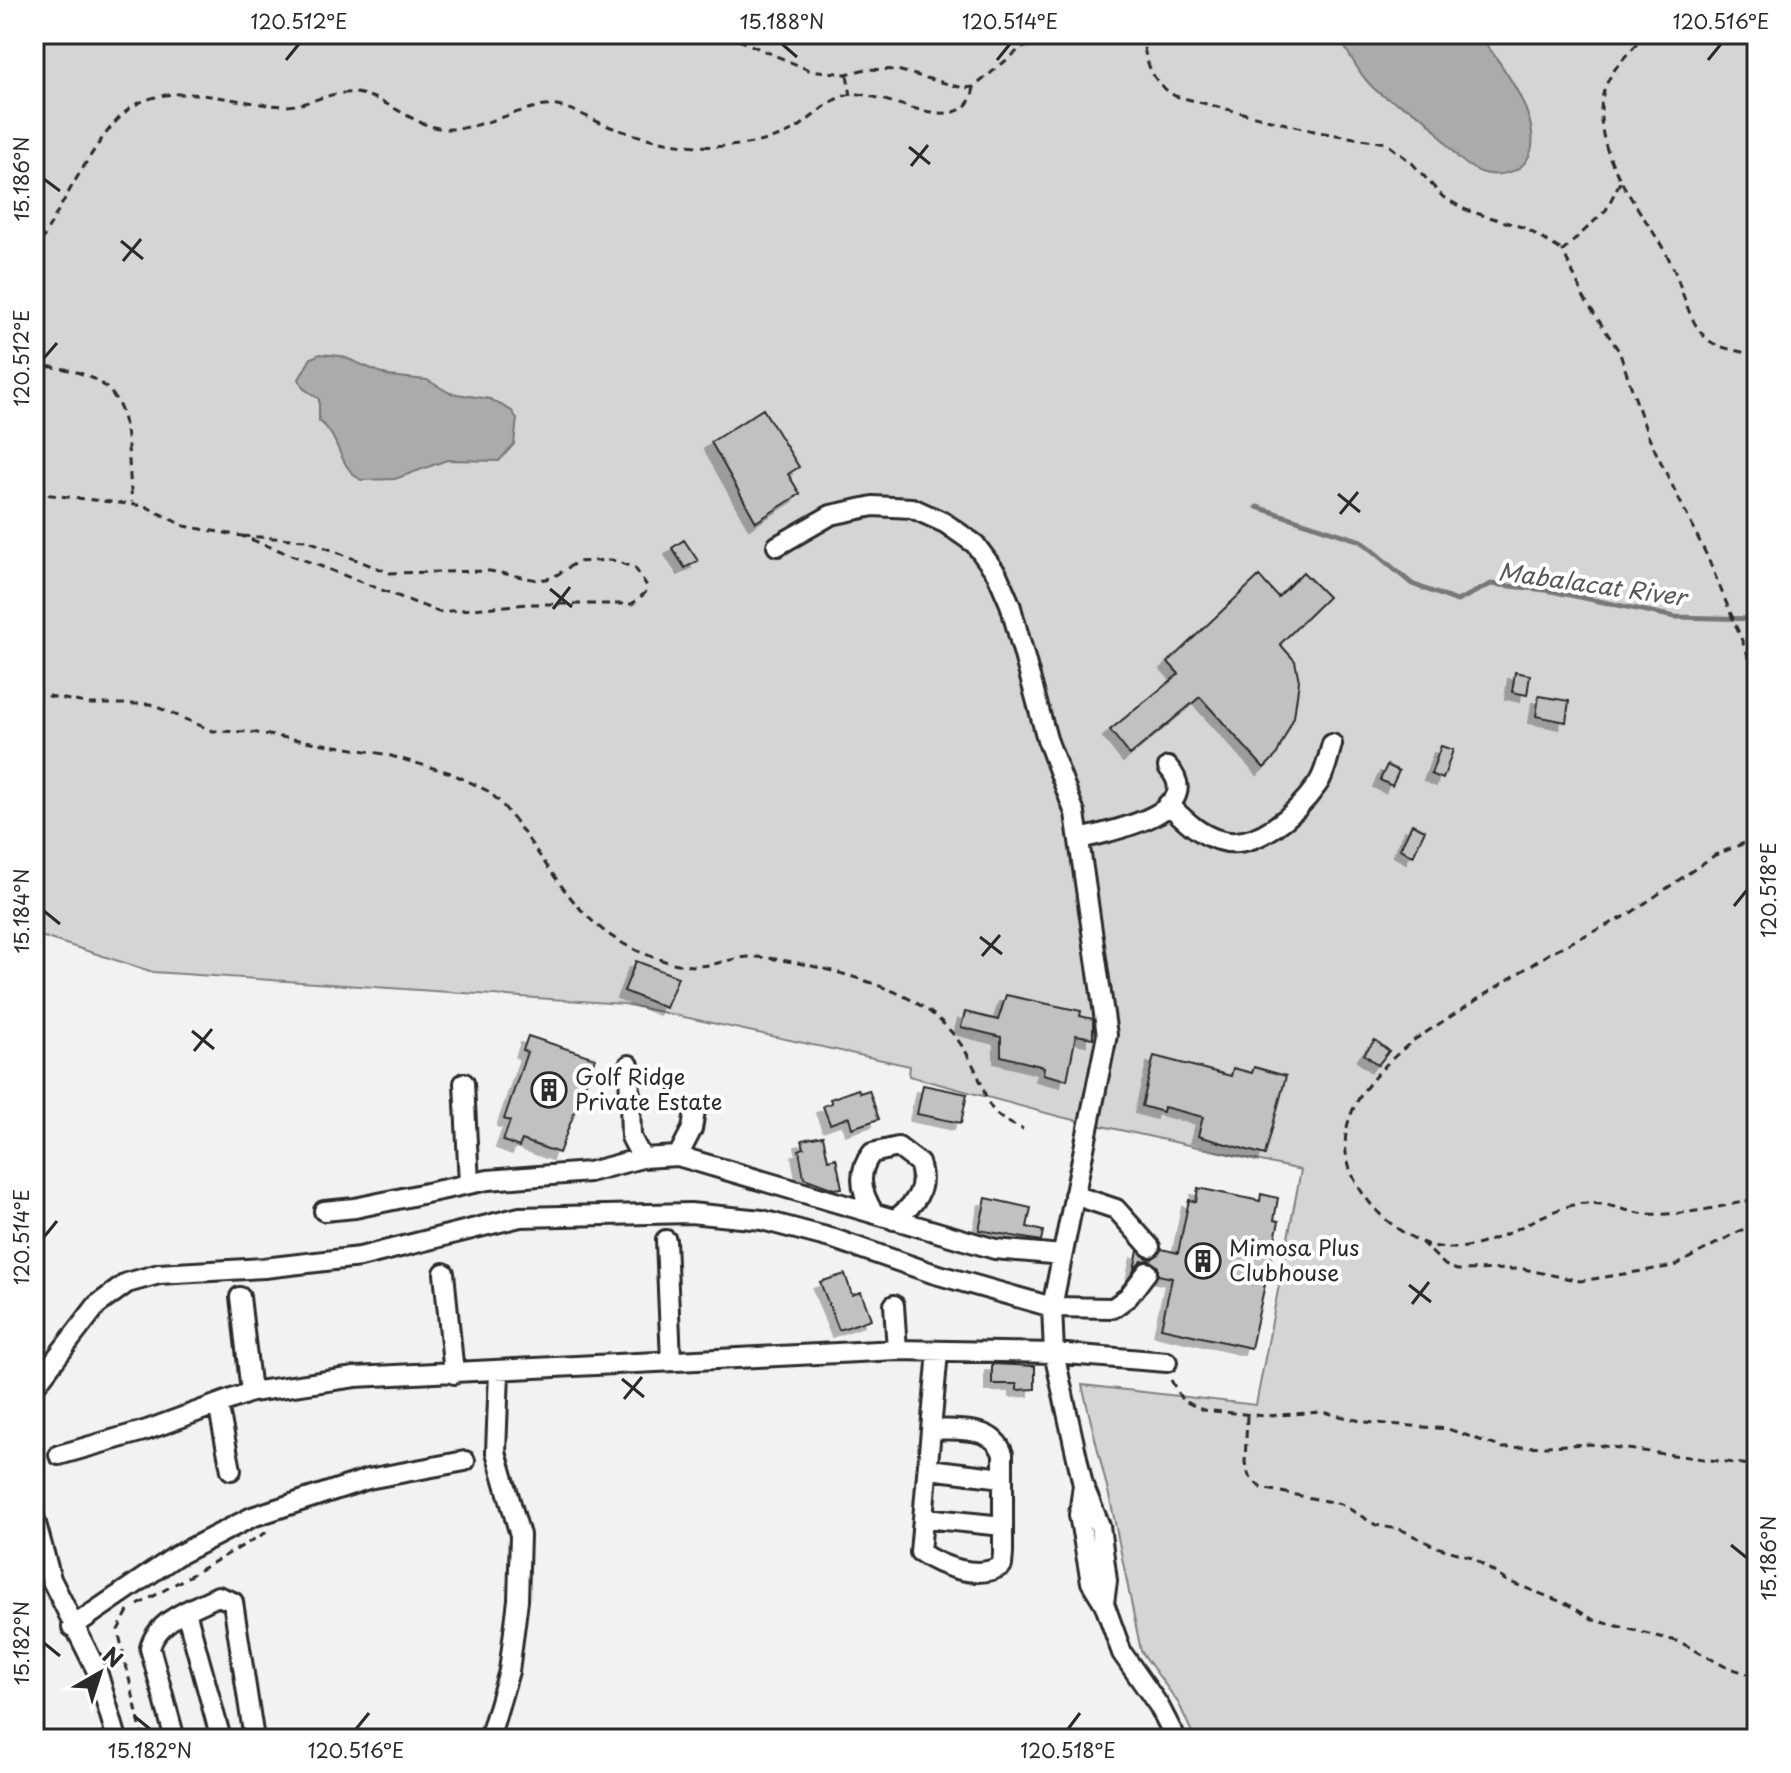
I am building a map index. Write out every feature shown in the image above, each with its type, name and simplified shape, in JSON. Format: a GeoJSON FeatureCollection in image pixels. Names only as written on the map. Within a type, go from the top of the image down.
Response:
{"type":"FeatureCollection","features":[{"type":"Feature","properties":{"kind":"street"},"geometry":{"type":"LineString","coordinates":[[777,546],[831,515],[873,506],[912,508],[945,523],[975,544],[997,574],[1010,604],[1047,739],[1075,813],[1107,1035],[1052,1307],[1054,1353],[1083,1485],[1079,1515],[1082,1548],[1091,1582],[1104,1603],[1122,1653],[1159,1706],[1176,1739]]}},
{"type":"Feature","properties":{"kind":"street"},"geometry":{"type":"LineString","coordinates":[[1168,804],[1193,828],[1220,841],[1243,843],[1282,820],[1317,785],[1332,744]]}},
{"type":"Feature","properties":{"kind":"street"},"geometry":{"type":"LineString","coordinates":[[1080,839],[1125,830],[1168,804],[1179,786],[1178,779],[1168,767]]}},
{"type":"Feature","properties":{"kind":"street"},"geometry":{"type":"LineString","coordinates":[[629,1065],[631,1137],[642,1158]]}},
{"type":"Feature","properties":{"kind":"street"},"geometry":{"type":"LineString","coordinates":[[464,1083],[469,1184]]}},
{"type":"Feature","properties":{"kind":"street"},"geometry":{"type":"LineString","coordinates":[[678,1156],[692,1129],[695,1111]]}},
{"type":"Feature","properties":{"kind":"street"},"geometry":{"type":"LineString","coordinates":[[874,1213],[862,1189],[863,1168],[872,1153],[898,1147],[919,1163],[922,1181],[915,1203],[894,1220]]}},
{"type":"Feature","properties":{"kind":"street"},"geometry":{"type":"LineString","coordinates":[[324,1211],[355,1208],[469,1184],[589,1172],[642,1158],[678,1156],[995,1249],[1062,1255]]}},
{"type":"Feature","properties":{"kind":"street"},"geometry":{"type":"LineString","coordinates":[[1074,1195],[1116,1209],[1150,1247]]}},
{"type":"Feature","properties":{"kind":"street"},"geometry":{"type":"LineString","coordinates":[[34,1387],[97,1305],[127,1283],[159,1274],[360,1257],[520,1217],[690,1213],[762,1220],[834,1239],[932,1273],[1052,1307],[1113,1308],[1128,1297],[1147,1272]]}},
{"type":"Feature","properties":{"kind":"street"},"geometry":{"type":"LineString","coordinates":[[666,1240],[671,1361]]}},
{"type":"Feature","properties":{"kind":"street"},"geometry":{"type":"LineString","coordinates":[[444,1273],[454,1374]]}},
{"type":"Feature","properties":{"kind":"street"},"geometry":{"type":"LineString","coordinates":[[240,1297],[251,1392]]}},
{"type":"Feature","properties":{"kind":"street"},"geometry":{"type":"LineString","coordinates":[[894,1305],[897,1350]]}},
{"type":"Feature","properties":{"kind":"street"},"geometry":{"type":"LineString","coordinates":[[59,1455],[147,1430],[251,1392],[355,1377],[897,1350],[1054,1353],[1167,1362]]}},
{"type":"Feature","properties":{"kind":"street"},"geometry":{"type":"LineString","coordinates":[[932,1429],[989,1434],[999,1443],[1003,1454],[1003,1526],[1002,1565],[996,1569],[965,1570],[937,1563],[920,1552],[938,1352]]}},
{"type":"Feature","properties":{"kind":"street"},"geometry":{"type":"LineString","coordinates":[[489,1739],[509,1671],[518,1600],[520,1535],[496,1452],[499,1372]]}},
{"type":"Feature","properties":{"kind":"street"},"geometry":{"type":"LineString","coordinates":[[218,1404],[231,1470]]}},
{"type":"Feature","properties":{"kind":"street"},"geometry":{"type":"LineString","coordinates":[[72,1627],[176,1556],[252,1517],[368,1479],[465,1461]]}},
{"type":"Feature","properties":{"kind":"street"},"geometry":{"type":"LineString","coordinates":[[929,1469],[1003,1478]]}},
{"type":"Feature","properties":{"kind":"street"},"geometry":{"type":"LineString","coordinates":[[34,1516],[51,1579],[72,1627],[97,1671],[117,1739]]}},
{"type":"Feature","properties":{"kind":"street"},"geometry":{"type":"LineString","coordinates":[[925,1518],[1003,1526]]}},
{"type":"Feature","properties":{"kind":"street"},"geometry":{"type":"LineString","coordinates":[[175,1739],[150,1648],[159,1629],[186,1611],[218,1596],[227,1596],[233,1602],[254,1739]]}},
{"type":"Feature","properties":{"kind":"street"},"geometry":{"type":"LineString","coordinates":[[186,1611],[221,1739]]}},
{"type":"Feature","properties":{"kind":"path"},"geometry":{"type":"LineString","coordinates":[[725,34],[809,70],[846,74],[866,69],[897,70],[945,86],[974,87]]}},
{"type":"Feature","properties":{"kind":"path"},"geometry":{"type":"LineString","coordinates":[[34,254],[120,116],[157,96],[177,94],[286,106],[330,95],[355,93],[379,100],[419,122],[444,129],[494,122],[552,105],[629,133],[697,146],[772,138],[790,132],[838,99],[851,95],[946,115],[961,112],[968,105],[974,87],[1021,48],[1074,34]]}},
{"type":"Feature","properties":{"kind":"path"},"geometry":{"type":"LineString","coordinates":[[1141,34],[1149,71],[1160,86],[1175,96],[1318,132],[1386,143],[1412,163],[1443,197],[1466,210],[1525,228],[1563,251],[1584,298],[1619,351],[1648,436],[1707,556],[1757,677]]}},
{"type":"Feature","properties":{"kind":"path"},"geometry":{"type":"LineString","coordinates":[[1647,34],[1610,76],[1602,96],[1602,131],[1620,182],[1672,265],[1700,332],[1709,341],[1757,356]]}},
{"type":"Feature","properties":{"kind":"path"},"geometry":{"type":"LineString","coordinates":[[846,74],[851,95]]}},
{"type":"Feature","properties":{"kind":"path"},"geometry":{"type":"LineString","coordinates":[[1563,251],[1606,210],[1620,182]]}},
{"type":"Feature","properties":{"kind":"path"},"geometry":{"type":"LineString","coordinates":[[34,365],[54,367],[98,381],[117,398],[123,413],[132,502]]}},
{"type":"Feature","properties":{"kind":"path"},"geometry":{"type":"LineString","coordinates":[[34,493],[132,502],[184,526],[242,536],[306,540],[390,573],[490,571],[545,580],[577,562],[612,560],[635,568],[647,586],[639,600],[625,605],[528,604],[439,612],[242,536]]}},
{"type":"Feature","properties":{"kind":"path"},"geometry":{"type":"LineString","coordinates":[[34,693],[90,704],[150,704],[213,731],[336,746],[439,769],[488,791],[523,830],[579,906],[613,938],[673,964],[697,966],[741,957],[778,959],[850,976],[907,997],[931,1011],[961,1043],[976,1069],[991,1110],[1002,1121],[1023,1129]]}},
{"type":"Feature","properties":{"kind":"path"},"geometry":{"type":"LineString","coordinates":[[1757,838],[1715,855],[1628,915],[1553,951],[1394,1056],[1354,1105],[1346,1124],[1345,1161],[1355,1183],[1383,1218],[1420,1240],[1445,1265],[1457,1270],[1524,1269],[1580,1281],[1674,1266],[1757,1222]]}},
{"type":"Feature","properties":{"kind":"path"},"geometry":{"type":"LineString","coordinates":[[1420,1240],[1451,1248],[1482,1242],[1577,1204],[1595,1203],[1651,1215],[1757,1199]]}},
{"type":"Feature","properties":{"kind":"path"},"geometry":{"type":"LineString","coordinates":[[1167,1362],[1174,1388],[1191,1406],[1247,1416],[1323,1412],[1365,1422],[1448,1429],[1503,1448],[1589,1444],[1757,1466]]}},
{"type":"Feature","properties":{"kind":"path"},"geometry":{"type":"LineString","coordinates":[[1247,1416],[1245,1463],[1249,1476],[1261,1488],[1341,1504],[1376,1525],[1402,1530],[1436,1547],[1472,1557],[1515,1585],[1567,1604],[1594,1620],[1680,1642],[1724,1666],[1757,1677]]}},
{"type":"Feature","properties":{"kind":"path"},"geometry":{"type":"LineString","coordinates":[[143,1739],[118,1630],[126,1612],[207,1563],[273,1529]]}},
{"type":"Feature","properties":{"kind":"shaded area"},"geometry":{"type":"Polygon","coordinates":[[[34,34],[1757,34],[1757,1739],[1195,1739],[1179,1704],[1141,1651],[1112,1508],[1082,1385],[1256,1405],[1301,1170],[1061,1117],[909,1076],[910,1066],[624,1004],[153,972],[34,934],[34,34]]]}},
{"type":"Feature","properties":{"kind":"shaded area"},"geometry":{"type":"Polygon","coordinates":[[[1336,34],[1478,34],[1511,80],[1521,100],[1529,119],[1532,138],[1530,155],[1519,168],[1507,173],[1488,174],[1474,169],[1458,157],[1421,116],[1384,97],[1372,87],[1336,34]]]}},
{"type":"Feature","properties":{"kind":"shaded area"},"geometry":{"type":"Polygon","coordinates":[[[320,354],[341,356],[389,376],[427,380],[450,393],[490,399],[512,411],[517,419],[514,444],[499,461],[447,460],[395,479],[361,480],[347,467],[331,435],[319,421],[319,399],[303,388],[299,379],[311,358],[320,354]]]}},
{"type":"Feature","properties":{"kind":"building"},"geometry":{"type":"Polygon","coordinates":[[[763,409],[799,467],[788,474],[800,494],[756,522],[711,442],[763,409]]]}},
{"type":"Feature","properties":{"kind":"building"},"geometry":{"type":"Polygon","coordinates":[[[684,540],[698,561],[685,568],[672,548],[684,540]]]}},
{"type":"Feature","properties":{"kind":"building"},"geometry":{"type":"Polygon","coordinates":[[[1303,572],[1328,597],[1280,644],[1295,661],[1299,681],[1294,717],[1276,756],[1264,768],[1200,697],[1130,755],[1110,730],[1179,674],[1168,662],[1259,576],[1278,597],[1303,572]]]}},
{"type":"Feature","properties":{"kind":"building"},"geometry":{"type":"Polygon","coordinates":[[[1515,672],[1530,675],[1527,695],[1512,692],[1515,672]]]}},
{"type":"Feature","properties":{"kind":"building"},"geometry":{"type":"Polygon","coordinates":[[[1539,696],[1569,701],[1566,722],[1536,716],[1539,696]]]}},
{"type":"Feature","properties":{"kind":"building"},"geometry":{"type":"Polygon","coordinates":[[[1441,746],[1453,750],[1443,779],[1431,774],[1441,746]]]}},
{"type":"Feature","properties":{"kind":"building"},"geometry":{"type":"Polygon","coordinates":[[[1387,765],[1399,771],[1392,786],[1380,780],[1387,765]]]}},
{"type":"Feature","properties":{"kind":"building"},"geometry":{"type":"Polygon","coordinates":[[[1412,824],[1425,830],[1413,856],[1400,849],[1412,824]]]}},
{"type":"Feature","properties":{"kind":"building"},"geometry":{"type":"Polygon","coordinates":[[[636,961],[678,977],[666,1008],[624,991],[636,961]]]}},
{"type":"Feature","properties":{"kind":"building"},"geometry":{"type":"Polygon","coordinates":[[[1006,995],[1081,1011],[1080,1016],[1093,1019],[1093,1038],[1076,1035],[1067,1080],[1043,1074],[1044,1067],[1001,1056],[1001,1037],[961,1027],[965,1012],[998,1020],[1006,995]]]}},
{"type":"Feature","properties":{"kind":"building","name":"Golf Ridge Private Estate"},"geometry":{"type":"Polygon","coordinates":[[[528,1036],[595,1058],[559,1153],[522,1140],[519,1147],[503,1141],[510,1121],[504,1119],[527,1052],[523,1050],[528,1036]]]}},
{"type":"Feature","properties":{"kind":"building"},"geometry":{"type":"Polygon","coordinates":[[[1375,1040],[1389,1051],[1378,1065],[1364,1054],[1375,1040]]]}},
{"type":"Feature","properties":{"kind":"building"},"geometry":{"type":"Polygon","coordinates":[[[1154,1056],[1231,1076],[1233,1068],[1252,1073],[1254,1067],[1286,1076],[1265,1155],[1198,1136],[1203,1117],[1164,1107],[1163,1112],[1142,1106],[1154,1056]]]}},
{"type":"Feature","properties":{"kind":"building"},"geometry":{"type":"Polygon","coordinates":[[[923,1085],[967,1094],[961,1123],[917,1114],[923,1085]]]}},
{"type":"Feature","properties":{"kind":"building"},"geometry":{"type":"Polygon","coordinates":[[[858,1089],[860,1093],[869,1090],[879,1119],[852,1128],[849,1117],[830,1124],[823,1106],[832,1103],[830,1099],[858,1089]]]}},
{"type":"Feature","properties":{"kind":"building"},"geometry":{"type":"Polygon","coordinates":[[[823,1136],[828,1160],[836,1158],[842,1188],[834,1189],[804,1178],[799,1150],[804,1148],[802,1140],[823,1136]]]}},
{"type":"Feature","properties":{"kind":"building","name":"Mimosa Plus Clubhouse"},"geometry":{"type":"Polygon","coordinates":[[[1198,1188],[1260,1201],[1261,1194],[1278,1198],[1274,1220],[1279,1221],[1251,1348],[1161,1328],[1172,1278],[1158,1275],[1158,1267],[1149,1260],[1142,1261],[1134,1269],[1138,1251],[1152,1259],[1162,1249],[1178,1253],[1189,1200],[1196,1202],[1198,1188]]]}},
{"type":"Feature","properties":{"kind":"building"},"geometry":{"type":"Polygon","coordinates":[[[986,1198],[1031,1208],[1027,1227],[1043,1231],[1041,1241],[979,1230],[986,1198]]]}},
{"type":"Feature","properties":{"kind":"building"},"geometry":{"type":"Polygon","coordinates":[[[845,1274],[852,1295],[861,1292],[871,1319],[839,1330],[820,1282],[845,1274]]]}},
{"type":"Feature","properties":{"kind":"building"},"geometry":{"type":"Polygon","coordinates":[[[992,1364],[1035,1366],[1035,1389],[1017,1390],[1017,1384],[992,1384],[992,1364]]]}},
{"type":"Feature","properties":{"kind":"waterway","name":"Mabalacat River"},"geometry":{"type":"LineString","coordinates":[[1257,507],[1361,541],[1412,584],[1457,601],[1491,584],[1546,590],[1675,617],[1757,619]]}},
{"type":"Feature","properties":{"kind":"place","name":"Golf Ridge Private Estate"},"geometry":{"type":"Point","coordinates":[549,1090]}},
{"type":"Feature","properties":{"kind":"place","name":"Mimosa Plus Clubhouse"},"geometry":{"type":"Point","coordinates":[1203,1261]}}]}
